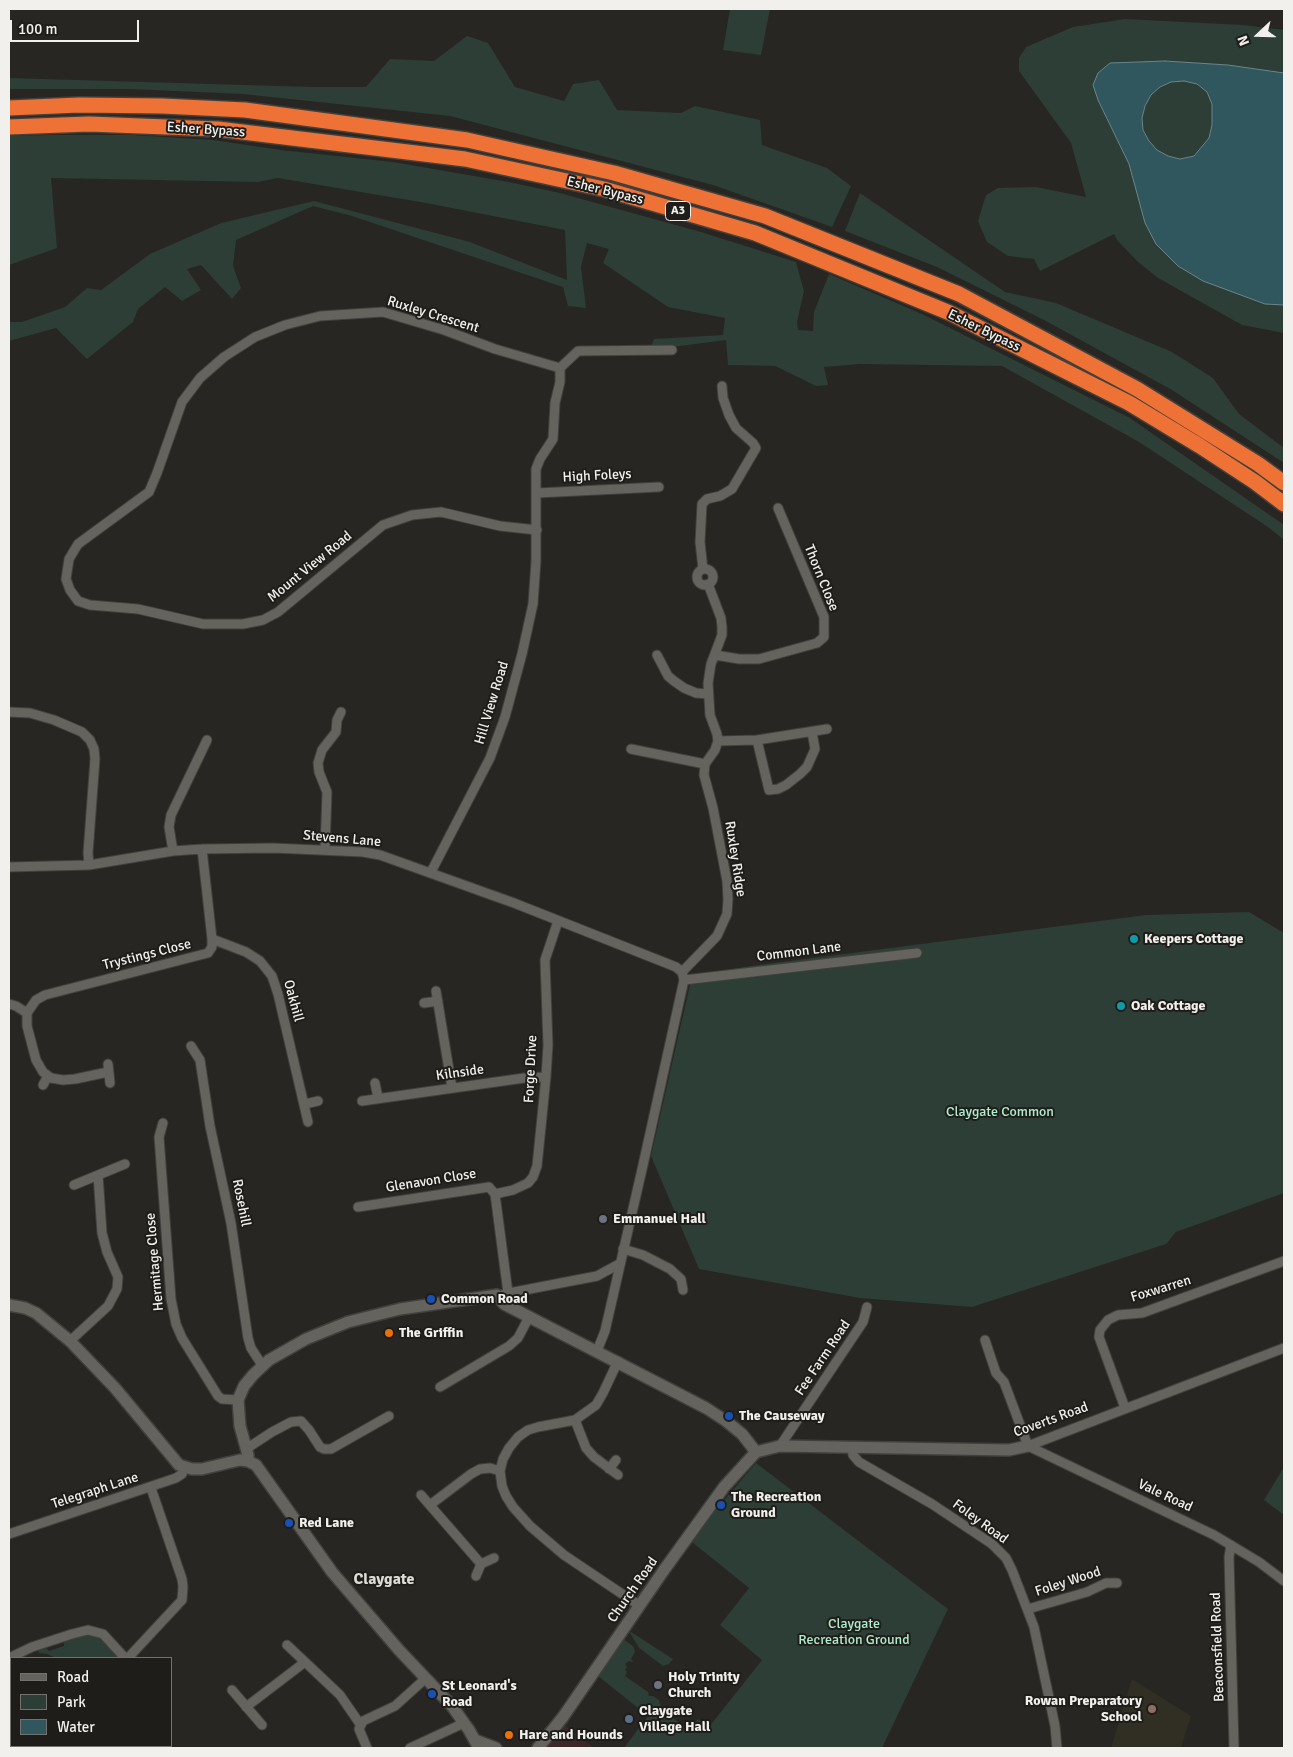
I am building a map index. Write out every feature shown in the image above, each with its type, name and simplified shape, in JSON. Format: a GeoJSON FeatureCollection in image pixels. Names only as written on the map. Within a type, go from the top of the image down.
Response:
{"type":"FeatureCollection","features":[{"type":"Feature","properties":{"kind":"highway","name":"Esher Bypass"},"geometry":{"type":"LineString","coordinates":[[9,108],[79,105],[245,110],[467,140],[614,173],[765,216],[959,294],[1137,389],[1258,464],[1284,483]]}},
{"type":"Feature","properties":{"kind":"highway","name":"Esher Bypass"},"geometry":{"type":"LineString","coordinates":[[9,127],[89,124],[218,129],[465,160],[604,189],[755,233],[950,313],[1121,399],[1200,446],[1255,482],[1284,504]]}},
{"type":"Feature","properties":{"kind":"street","name":"Ruxley Crescent"},"geometry":{"type":"LineString","coordinates":[[109,522],[149,492],[182,402],[200,378],[224,357],[255,337],[285,325],[320,316],[384,312],[444,330],[495,349],[560,368]]}},
{"type":"Feature","properties":{"kind":"street"},"geometry":{"type":"LineString","coordinates":[[536,530],[536,469],[553,439],[555,403],[560,382],[560,368],[578,351],[672,350]]}},
{"type":"Feature","properties":{"kind":"street"},"geometry":{"type":"LineString","coordinates":[[631,749],[705,764],[715,750],[718,741],[710,715],[708,694],[711,664],[722,635],[722,626],[721,618],[708,584],[702,584],[699,581],[698,574],[703,569],[700,542],[702,504],[707,499],[720,496],[732,489],[756,448],[736,428],[723,398],[722,386]]}},
{"type":"Feature","properties":{"kind":"street","name":"High Foleys"},"geometry":{"type":"LineString","coordinates":[[537,493],[659,487]]}},
{"type":"Feature","properties":{"kind":"street","name":"Thorn Close"},"geometry":{"type":"LineString","coordinates":[[715,655],[739,659],[759,659],[817,643],[824,637],[824,617],[778,508]]}},
{"type":"Feature","properties":{"kind":"street","name":"Mount View Road"},"geometry":{"type":"LineString","coordinates":[[109,522],[78,544],[70,559],[66,578],[70,590],[78,601],[90,605],[138,608],[203,624],[243,624],[263,620],[278,612],[383,525],[412,515],[441,512],[500,526],[536,530]]}},
{"type":"Feature","properties":{"kind":"street","name":"Hill View Road"},"geometry":{"type":"LineString","coordinates":[[431,872],[490,758],[505,717],[533,604],[536,530]]}},
{"type":"Feature","properties":{"kind":"street"},"geometry":{"type":"LineString","coordinates":[[657,655],[668,676],[674,681],[696,693],[708,694]]}},
{"type":"Feature","properties":{"kind":"street"},"geometry":{"type":"LineString","coordinates":[[9,712],[30,713],[48,717],[82,732],[90,740],[94,749],[95,759],[88,854],[89,865]]}},
{"type":"Feature","properties":{"kind":"street"},"geometry":{"type":"LineString","coordinates":[[325,849],[327,792],[319,772],[318,763],[322,750],[336,732],[337,720],[341,712]]}},
{"type":"Feature","properties":{"kind":"street"},"geometry":{"type":"LineString","coordinates":[[718,741],[758,740],[827,729]]}},
{"type":"Feature","properties":{"kind":"street"},"geometry":{"type":"LineString","coordinates":[[758,740],[769,790],[786,785],[807,767],[815,750],[812,732]]}},
{"type":"Feature","properties":{"kind":"street"},"geometry":{"type":"LineString","coordinates":[[173,851],[169,826],[171,815],[207,740]]}},
{"type":"Feature","properties":{"kind":"street","name":"Ruxley Ridge"},"geometry":{"type":"LineString","coordinates":[[683,976],[717,936],[727,914],[727,881],[713,808],[704,775],[705,764]]}},
{"type":"Feature","properties":{"kind":"street"},"geometry":{"type":"LineString","coordinates":[[202,849],[212,939]]}},
{"type":"Feature","properties":{"kind":"street","name":"Stevens Lane"},"geometry":{"type":"LineString","coordinates":[[9,867],[89,865],[173,851],[202,849],[325,849],[380,855],[431,872],[676,967],[683,976]]}},
{"type":"Feature","properties":{"kind":"street","name":"Forge Drive"},"geometry":{"type":"LineString","coordinates":[[495,1194],[521,1188],[528,1183],[533,1176],[539,1154],[548,1045],[545,960],[558,921]]}},
{"type":"Feature","properties":{"kind":"street","name":"Trystings Close"},"geometry":{"type":"LineString","coordinates":[[27,1013],[36,1000],[45,995],[208,953],[212,947],[212,939]]}},
{"type":"Feature","properties":{"kind":"street","name":"Oakhill"},"geometry":{"type":"LineString","coordinates":[[212,939],[246,952],[260,961],[272,976],[278,994],[308,1122]]}},
{"type":"Feature","properties":{"kind":"street","name":"Common Lane"},"geometry":{"type":"LineString","coordinates":[[683,976],[917,953]]}},
{"type":"Feature","properties":{"kind":"street"},"geometry":{"type":"LineString","coordinates":[[597,1350],[605,1331],[683,976]]}},
{"type":"Feature","properties":{"kind":"street"},"geometry":{"type":"LineString","coordinates":[[436,991],[452,1088]]}},
{"type":"Feature","properties":{"kind":"street"},"geometry":{"type":"LineString","coordinates":[[424,1003],[438,1001]]}},
{"type":"Feature","properties":{"kind":"street"},"geometry":{"type":"LineString","coordinates":[[9,1004],[27,1013],[27,1026],[36,1060],[43,1072],[48,1076],[63,1080],[75,1080],[108,1068],[110,1083]]}},
{"type":"Feature","properties":{"kind":"street","name":"Rosehill"},"geometry":{"type":"LineString","coordinates":[[191,1046],[200,1060],[210,1126],[231,1223],[248,1338],[262,1365]]}},
{"type":"Feature","properties":{"kind":"street"},"geometry":{"type":"LineString","coordinates":[[43,1086],[48,1076]]}},
{"type":"Feature","properties":{"kind":"street","name":"Kilnside"},"geometry":{"type":"LineString","coordinates":[[362,1101],[524,1078],[546,1077]]}},
{"type":"Feature","properties":{"kind":"street"},"geometry":{"type":"LineString","coordinates":[[375,1084],[378,1098]]}},
{"type":"Feature","properties":{"kind":"street"},"geometry":{"type":"LineString","coordinates":[[305,1104],[318,1100]]}},
{"type":"Feature","properties":{"kind":"street","name":"Hermitage Close"},"geometry":{"type":"LineString","coordinates":[[163,1123],[158,1137],[171,1299],[176,1324],[182,1338],[218,1396],[222,1399],[238,1400]]}},
{"type":"Feature","properties":{"kind":"street"},"geometry":{"type":"LineString","coordinates":[[74,1185],[125,1164]]}},
{"type":"Feature","properties":{"kind":"street"},"geometry":{"type":"LineString","coordinates":[[70,1341],[108,1306],[117,1289],[118,1277],[107,1252],[102,1233],[98,1176]]}},
{"type":"Feature","properties":{"kind":"street","name":"Glenavon Close"},"geometry":{"type":"LineString","coordinates":[[358,1207],[484,1186],[489,1187],[495,1194]]}},
{"type":"Feature","properties":{"kind":"street"},"geometry":{"type":"LineString","coordinates":[[495,1194],[504,1304],[597,1350],[706,1408],[742,1434],[756,1452]]}},
{"type":"Feature","properties":{"kind":"street"},"geometry":{"type":"LineString","coordinates":[[622,1249],[643,1255],[670,1269],[681,1279],[683,1290]]}},
{"type":"Feature","properties":{"kind":"street","name":"Foxwarren"},"geometry":{"type":"LineString","coordinates":[[1125,1408],[1099,1337],[1100,1330],[1108,1320],[1118,1316],[1142,1313],[1284,1261]]}},
{"type":"Feature","properties":{"kind":"street"},"geometry":{"type":"LineString","coordinates":[[496,1748],[477,1744],[452,1706],[399,1650],[332,1572],[261,1470],[247,1455],[240,1426],[238,1400],[244,1386],[262,1365],[306,1340],[348,1322],[400,1309],[502,1294],[597,1276],[619,1264]]}},
{"type":"Feature","properties":{"kind":"street"},"geometry":{"type":"LineString","coordinates":[[9,1305],[25,1308],[36,1313],[70,1341],[115,1388],[172,1458],[179,1465],[186,1468],[202,1469],[231,1462],[247,1455],[291,1422],[301,1421],[324,1450],[331,1449],[389,1416]]}},
{"type":"Feature","properties":{"kind":"street","name":"Fee Farm Road"},"geometry":{"type":"LineString","coordinates":[[780,1446],[863,1322],[867,1307]]}},
{"type":"Feature","properties":{"kind":"street"},"geometry":{"type":"LineString","coordinates":[[440,1387],[510,1346],[518,1338],[529,1317]]}},
{"type":"Feature","properties":{"kind":"street"},"geometry":{"type":"LineString","coordinates":[[985,1340],[996,1372],[1004,1382],[1028,1446]]}},
{"type":"Feature","properties":{"kind":"street","name":"Coverts Road"},"geometry":{"type":"LineString","coordinates":[[756,1452],[780,1446],[1009,1450],[1028,1446],[1284,1348]]}},
{"type":"Feature","properties":{"kind":"street"},"geometry":{"type":"LineString","coordinates":[[618,1361],[596,1405],[576,1420],[528,1430],[518,1437],[509,1448],[503,1459],[500,1471],[502,1486],[506,1496],[530,1526],[564,1555],[640,1606]]}},
{"type":"Feature","properties":{"kind":"street"},"geometry":{"type":"LineString","coordinates":[[576,1420],[586,1448],[594,1457],[618,1475]]}},
{"type":"Feature","properties":{"kind":"street","name":"Vale Road"},"geometry":{"type":"LineString","coordinates":[[1028,1446],[1159,1508],[1231,1545],[1259,1562],[1284,1581]]}},
{"type":"Feature","properties":{"kind":"street","name":"Foley Road"},"geometry":{"type":"LineString","coordinates":[[852,1448],[853,1455],[859,1462],[932,1504],[997,1548],[1006,1558],[1034,1627],[1045,1673],[1055,1726],[1057,1748]]}},
{"type":"Feature","properties":{"kind":"street","name":"Church Road"},"geometry":{"type":"LineString","coordinates":[[538,1748],[563,1717],[664,1570],[724,1488],[756,1452]]}},
{"type":"Feature","properties":{"kind":"street"},"geometry":{"type":"LineString","coordinates":[[609,1469],[616,1460]]}},
{"type":"Feature","properties":{"kind":"street","name":"Telegraph Lane"},"geometry":{"type":"LineString","coordinates":[[9,1534],[151,1488],[179,1477],[186,1468]]}},
{"type":"Feature","properties":{"kind":"street"},"geometry":{"type":"LineString","coordinates":[[430,1505],[480,1469],[490,1468],[500,1471]]}},
{"type":"Feature","properties":{"kind":"street"},"geometry":{"type":"LineString","coordinates":[[127,1657],[182,1600],[182,1579],[151,1488]]}},
{"type":"Feature","properties":{"kind":"street"},"geometry":{"type":"LineString","coordinates":[[421,1495],[481,1564]]}},
{"type":"Feature","properties":{"kind":"street","name":"Beaconsfield Road"},"geometry":{"type":"LineString","coordinates":[[1231,1545],[1229,1557],[1234,1748]]}},
{"type":"Feature","properties":{"kind":"street"},"geometry":{"type":"LineString","coordinates":[[476,1576],[481,1564],[494,1558]]}},
{"type":"Feature","properties":{"kind":"street","name":"Foley Wood"},"geometry":{"type":"LineString","coordinates":[[1028,1609],[1087,1592],[1106,1583],[1117,1583]]}},
{"type":"Feature","properties":{"kind":"street"},"geometry":{"type":"LineString","coordinates":[[11,1657],[32,1647],[88,1630],[103,1634],[125,1657]]}},
{"type":"Feature","properties":{"kind":"street"},"geometry":{"type":"LineString","coordinates":[[287,1645],[340,1695],[360,1724],[361,1734],[367,1748]]}},
{"type":"Feature","properties":{"kind":"street"},"geometry":{"type":"LineString","coordinates":[[246,1707],[305,1662]]}},
{"type":"Feature","properties":{"kind":"street"},"geometry":{"type":"LineString","coordinates":[[360,1724],[370,1716],[395,1706],[426,1678]]}},
{"type":"Feature","properties":{"kind":"street"},"geometry":{"type":"LineString","coordinates":[[232,1690],[262,1725]]}},
{"type":"Feature","properties":{"kind":"street"},"geometry":{"type":"LineString","coordinates":[[410,1748],[464,1723]]}},
{"type":"Feature","properties":{"kind":"shaded area","name":"Rowan Preparatory School"},"geometry":{"type":"Polygon","coordinates":[[[1132,1679],[1191,1716],[1181,1748],[1111,1748],[1132,1679]]]}},
{"type":"Feature","properties":{"kind":"shaded area"},"geometry":{"type":"Polygon","coordinates":[[[565,1725],[594,1748],[547,1748],[565,1725]]]}},
{"type":"Feature","properties":{"kind":"green space"},"geometry":{"type":"Polygon","coordinates":[[[730,9],[770,9],[761,55],[723,50],[730,9]]]}},
{"type":"Feature","properties":{"kind":"green space"},"geometry":{"type":"Polygon","coordinates":[[[1125,19],[1243,25],[1284,30],[1284,73],[1228,65],[1165,61],[1111,63],[1098,100],[1129,164],[1145,223],[1265,304],[1284,305],[1284,333],[1242,325],[1158,278],[1138,262],[1117,240],[1114,234],[1040,271],[1034,259],[1008,256],[987,242],[978,221],[986,195],[998,188],[1036,187],[1086,197],[1071,143],[1019,71],[1019,58],[1026,47],[1073,27],[1125,19]]]}},
{"type":"Feature","properties":{"kind":"green space"},"geometry":{"type":"Polygon","coordinates":[[[467,36],[488,43],[515,87],[564,101],[573,84],[599,80],[617,110],[681,113],[695,106],[760,120],[762,145],[827,168],[851,186],[832,227],[713,185],[450,116],[243,94],[130,89],[9,89],[9,78],[366,87],[390,59],[434,61],[467,36]]]}},
{"type":"Feature","properties":{"kind":"green space"},"geometry":{"type":"Polygon","coordinates":[[[1184,81],[1197,84],[1207,92],[1212,104],[1212,125],[1209,138],[1194,156],[1180,159],[1168,156],[1157,150],[1143,130],[1142,118],[1145,106],[1151,95],[1160,87],[1171,82],[1184,81]]]}},
{"type":"Feature","properties":{"kind":"green space"},"geometry":{"type":"Polygon","coordinates":[[[132,135],[213,140],[281,150],[393,162],[509,182],[560,193],[701,232],[796,262],[804,291],[797,322],[798,330],[813,331],[814,312],[829,274],[922,314],[1130,418],[1284,525],[1284,540],[1268,527],[1139,442],[1002,366],[860,364],[824,367],[828,385],[816,386],[775,366],[728,365],[726,340],[650,350],[654,339],[723,335],[725,318],[668,307],[603,263],[609,249],[587,243],[581,267],[586,308],[568,306],[563,287],[352,216],[313,206],[236,240],[233,266],[241,288],[232,299],[201,265],[187,269],[201,290],[182,301],[165,287],[138,309],[133,322],[87,359],[56,328],[9,341],[9,322],[22,322],[65,307],[87,288],[101,290],[150,254],[221,223],[314,201],[470,242],[567,280],[565,230],[426,203],[278,178],[258,182],[51,178],[57,248],[9,265],[9,136],[132,135]]]}},
{"type":"Feature","properties":{"kind":"green space"},"geometry":{"type":"Polygon","coordinates":[[[860,193],[1005,292],[1056,303],[1172,352],[1213,378],[1239,414],[1284,448],[1284,463],[1172,390],[1044,320],[937,267],[845,231],[860,193]]]}},
{"type":"Feature","properties":{"kind":"green space","name":"Claygate Common"},"geometry":{"type":"Polygon","coordinates":[[[1249,912],[1284,933],[1284,1193],[1176,1232],[1166,1244],[972,1307],[860,1298],[699,1269],[651,1156],[692,976],[751,966],[1146,915],[1249,912]]]}},
{"type":"Feature","properties":{"kind":"green space","name":"Claygate Recreation Ground"},"geometry":{"type":"Polygon","coordinates":[[[756,1463],[948,1609],[882,1748],[624,1748],[648,1716],[598,1676],[623,1639],[633,1646],[635,1652],[631,1659],[633,1661],[625,1664],[627,1672],[625,1676],[648,1692],[649,1696],[659,1700],[662,1711],[667,1710],[667,1713],[688,1730],[698,1719],[709,1727],[762,1660],[720,1625],[749,1588],[692,1542],[714,1512],[756,1463]]]}},
{"type":"Feature","properties":{"kind":"green space"},"geometry":{"type":"Polygon","coordinates":[[[1284,1467],[1284,1515],[1264,1500],[1284,1467]]]}},
{"type":"Feature","properties":{"kind":"green space"},"geometry":{"type":"Polygon","coordinates":[[[631,1632],[673,1659],[669,1664],[663,1666],[639,1648],[631,1632]]]}},
{"type":"Feature","properties":{"kind":"green space"},"geometry":{"type":"Polygon","coordinates":[[[90,1634],[98,1636],[107,1642],[118,1657],[54,1657],[39,1653],[38,1651],[40,1648],[45,1647],[49,1651],[64,1646],[64,1641],[74,1636],[90,1634]]]}},
{"type":"Feature","properties":{"kind":"water"},"geometry":{"type":"Polygon","coordinates":[[[1165,61],[1228,65],[1284,73],[1284,305],[1265,304],[1203,281],[1178,266],[1156,244],[1145,223],[1129,164],[1098,100],[1093,85],[1098,73],[1110,63],[1165,61]],[[1184,81],[1171,82],[1160,87],[1151,95],[1145,106],[1142,118],[1143,130],[1157,150],[1168,156],[1180,159],[1194,156],[1209,138],[1212,125],[1212,104],[1207,92],[1197,84],[1184,81]]]}},
{"type":"Feature","properties":{"kind":"place","name":"Keepers Cottage"},"geometry":{"type":"Point","coordinates":[1134,939]}},
{"type":"Feature","properties":{"kind":"place","name":"Oak Cottage"},"geometry":{"type":"Point","coordinates":[1121,1006]}},
{"type":"Feature","properties":{"kind":"place","name":"Emmanuel Hall"},"geometry":{"type":"Point","coordinates":[603,1219]}},
{"type":"Feature","properties":{"kind":"place","name":"Common Road"},"geometry":{"type":"Point","coordinates":[431,1299]}},
{"type":"Feature","properties":{"kind":"place","name":"The Griffin"},"geometry":{"type":"Point","coordinates":[389,1333]}},
{"type":"Feature","properties":{"kind":"place","name":"The Causeway"},"geometry":{"type":"Point","coordinates":[729,1416]}},
{"type":"Feature","properties":{"kind":"place","name":"The Recreation Ground"},"geometry":{"type":"Point","coordinates":[721,1505]}},
{"type":"Feature","properties":{"kind":"place","name":"Red Lane"},"geometry":{"type":"Point","coordinates":[289,1523]}},
{"type":"Feature","properties":{"kind":"place","name":"Holy Trinity Church"},"geometry":{"type":"Point","coordinates":[658,1685]}},
{"type":"Feature","properties":{"kind":"place","name":"St Leonard's Road"},"geometry":{"type":"Point","coordinates":[432,1694]}},
{"type":"Feature","properties":{"kind":"place","name":"Rowan Preparatory School"},"geometry":{"type":"Point","coordinates":[1152,1709]}},
{"type":"Feature","properties":{"kind":"place","name":"Claygate Village Hall"},"geometry":{"type":"Point","coordinates":[629,1719]}},
{"type":"Feature","properties":{"kind":"place","name":"Hare and Hounds"},"geometry":{"type":"Point","coordinates":[509,1735]}},
{"type":"Feature","properties":{"kind":"district","name":"Claygate"},"geometry":{"type":"Point","coordinates":[384,1580]}}]}
